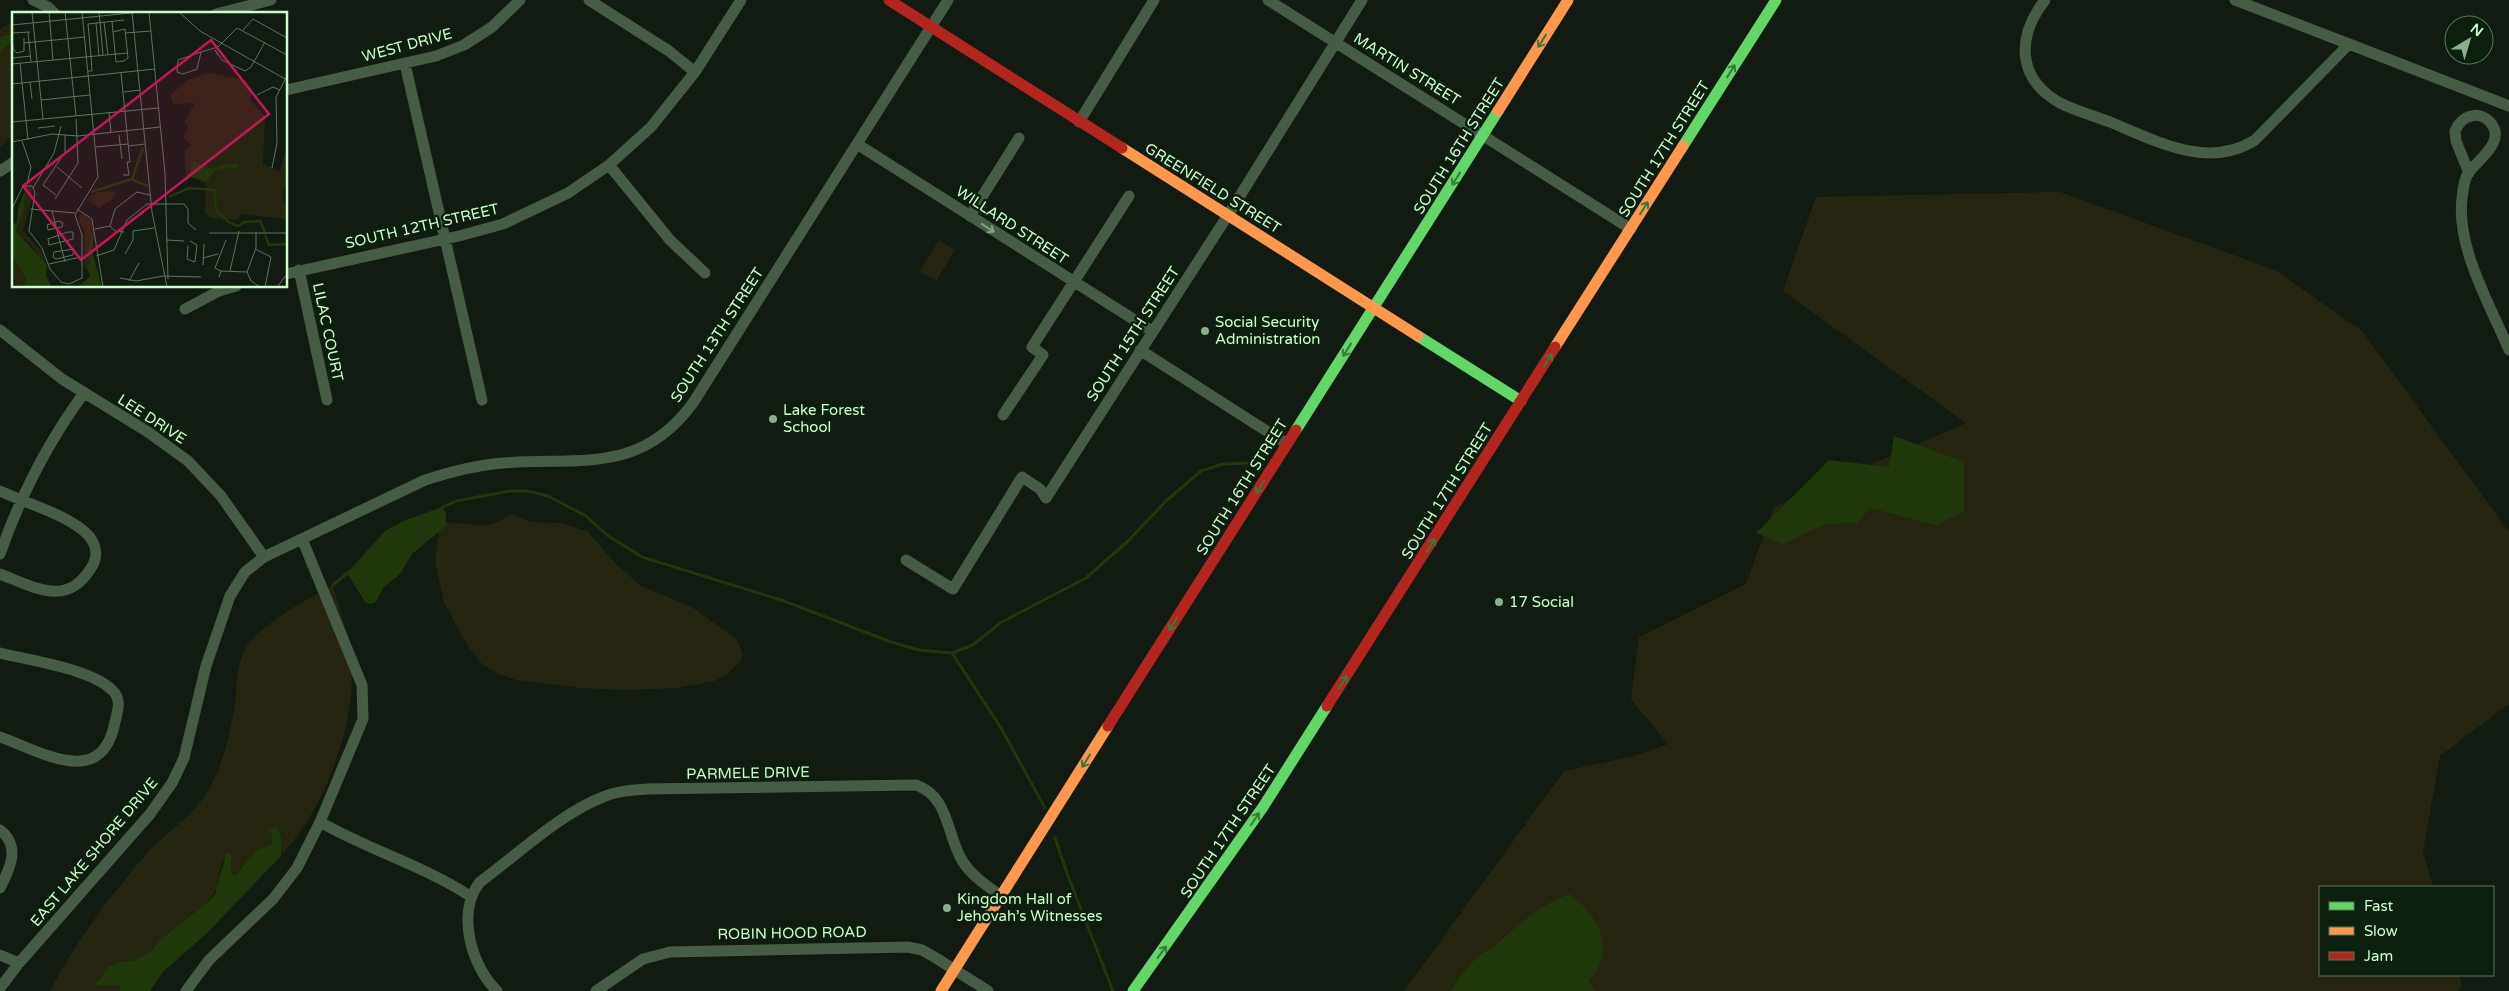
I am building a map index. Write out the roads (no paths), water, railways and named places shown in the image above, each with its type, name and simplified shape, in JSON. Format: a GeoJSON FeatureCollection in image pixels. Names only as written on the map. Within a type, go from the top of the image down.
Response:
{"type":"FeatureCollection","features":[{"type":"Feature","properties":{"kind":"main road","name":"GREENFIELD STREET"},"geometry":{"type":"LineString","coordinates":[[888,0],[1522,401]]}},
{"type":"Feature","properties":{"kind":"main road","name":"SOUTH 16TH STREET"},"geometry":{"type":"LineString","coordinates":[[940,991],[1568,0]]}},
{"type":"Feature","properties":{"kind":"main road","name":"SOUTH 17TH STREET"},"geometry":{"type":"LineString","coordinates":[[1133,991],[1263,807],[1776,0]]}},
{"type":"Feature","properties":{"kind":"street"},"geometry":{"type":"LineString","coordinates":[[33,0],[54,7]]}},
{"type":"Feature","properties":{"kind":"street"},"geometry":{"type":"LineString","coordinates":[[224,12],[272,0]]}},
{"type":"Feature","properties":{"kind":"street","name":"WEST DRIVE"},"geometry":{"type":"LineString","coordinates":[[288,90],[436,56],[471,41],[501,20],[520,0]]}},
{"type":"Feature","properties":{"kind":"street"},"geometry":{"type":"LineString","coordinates":[[589,0],[669,51],[695,72]]}},
{"type":"Feature","properties":{"kind":"street","name":"SOUTH 12TH STREET"},"geometry":{"type":"LineString","coordinates":[[288,273],[445,239],[502,224],[536,210],[568,193],[609,164],[651,127],[695,72],[741,0]]}},
{"type":"Feature","properties":{"kind":"street","name":"SOUTH 13TH STREET"},"geometry":{"type":"LineString","coordinates":[[302,539],[416,484],[449,472],[505,462],[602,459],[633,452],[655,441],[677,423],[693,403],[948,0]]}},
{"type":"Feature","properties":{"kind":"street"},"geometry":{"type":"LineString","coordinates":[[1079,122],[1154,0]]}},
{"type":"Feature","properties":{"kind":"street","name":"MARTIN STREET"},"geometry":{"type":"LineString","coordinates":[[1268,0],[1631,229]]}},
{"type":"Feature","properties":{"kind":"street","name":"SOUTH 15TH STREET"},"geometry":{"type":"LineString","coordinates":[[906,560],[954,589],[1022,477],[1040,489],[1046,498],[1228,215],[1362,0]]}},
{"type":"Feature","properties":{"kind":"street"},"geometry":{"type":"LineString","coordinates":[[2045,0],[2032,20],[2024,42],[2027,66],[2041,89],[2066,106],[2193,153],[2221,153],[2236,150],[2255,140],[2348,44]]}},
{"type":"Feature","properties":{"kind":"street"},"geometry":{"type":"LineString","coordinates":[[2234,0],[2509,106]]}},
{"type":"Feature","properties":{"kind":"street"},"geometry":{"type":"LineString","coordinates":[[405,64],[482,400]]}},
{"type":"Feature","properties":{"kind":"street"},"geometry":{"type":"LineString","coordinates":[[2469,173],[2456,141],[2455,131],[2464,119],[2470,116],[2480,116],[2491,124],[2494,129],[2494,141],[2487,154],[2469,173],[2462,195],[2462,232],[2472,264],[2509,350]]}},
{"type":"Feature","properties":{"kind":"street"},"geometry":{"type":"LineString","coordinates":[[970,216],[1019,138]]}},
{"type":"Feature","properties":{"kind":"street","name":"WILLARD STREET"},"geometry":{"type":"LineString","coordinates":[[857,144],[1152,331]]}},
{"type":"Feature","properties":{"kind":"street"},"geometry":{"type":"LineString","coordinates":[[0,171],[12,163]]}},
{"type":"Feature","properties":{"kind":"street"},"geometry":{"type":"LineString","coordinates":[[609,164],[670,240],[705,273]]}},
{"type":"Feature","properties":{"kind":"street"},"geometry":{"type":"LineString","coordinates":[[1003,415],[1043,354],[1032,347],[1075,283],[1129,196]]}},
{"type":"Feature","properties":{"kind":"street","name":"LILAC COURT"},"geometry":{"type":"LineString","coordinates":[[299,270],[327,400]]}},
{"type":"Feature","properties":{"kind":"street"},"geometry":{"type":"LineString","coordinates":[[185,309],[218,288]]}},
{"type":"Feature","properties":{"kind":"street","name":"LEE DRIVE"},"geometry":{"type":"LineString","coordinates":[[0,330],[37,361],[84,393],[148,432],[188,461],[221,496],[264,556]]}},
{"type":"Feature","properties":{"kind":"street"},"geometry":{"type":"LineString","coordinates":[[1140,350],[1287,444]]}},
{"type":"Feature","properties":{"kind":"street"},"geometry":{"type":"LineString","coordinates":[[0,554],[22,501],[57,432],[84,393]]}},
{"type":"Feature","properties":{"kind":"street"},"geometry":{"type":"LineString","coordinates":[[0,491],[82,529],[95,547],[95,560],[82,582],[65,592],[39,588],[0,574]]}},
{"type":"Feature","properties":{"kind":"street"},"geometry":{"type":"LineString","coordinates":[[186,991],[226,941],[285,885],[309,847],[363,718],[364,697],[357,670],[302,539]]}},
{"type":"Feature","properties":{"kind":"street","name":"EAST LAKE SHORE DRIVE"},"geometry":{"type":"LineString","coordinates":[[0,988],[19,963],[150,814],[172,783],[184,758],[206,666],[230,596],[245,572],[264,556],[302,539]]}},
{"type":"Feature","properties":{"kind":"street"},"geometry":{"type":"LineString","coordinates":[[0,653],[82,673],[98,680],[116,695],[118,706],[108,743],[94,758],[86,761],[56,758],[0,738]]}},
{"type":"Feature","properties":{"kind":"street","name":"PARMELE DRIVE"},"geometry":{"type":"LineString","coordinates":[[470,896],[480,882],[563,819],[584,805],[619,792],[648,789],[889,784],[916,785],[934,795],[943,810],[964,863],[978,878],[1001,896]]}},
{"type":"Feature","properties":{"kind":"street"},"geometry":{"type":"LineString","coordinates":[[320,822],[396,860],[443,880],[470,896],[470,927],[473,953],[483,975],[497,991]]}},
{"type":"Feature","properties":{"kind":"street"},"geometry":{"type":"LineString","coordinates":[[0,830],[8,838],[13,852],[9,869],[0,888]]}},
{"type":"Feature","properties":{"kind":"street","name":"ROBIN HOOD ROAD"},"geometry":{"type":"LineString","coordinates":[[596,991],[643,959],[670,952],[908,947],[922,950],[988,991]]}},
{"type":"Feature","properties":{"kind":"street"},"geometry":{"type":"LineString","coordinates":[[0,955],[19,963]]}},
{"type":"Feature","properties":{"kind":"waterway"},"geometry":{"type":"LineString","coordinates":[[441,508],[456,501],[510,491],[527,491],[548,496],[586,516],[607,535],[642,557],[784,601],[891,642],[919,650],[952,653],[973,645],[1000,623],[1086,578],[1128,541],[1166,501],[1201,471],[1223,464],[1248,463]]}},
{"type":"Feature","properties":{"kind":"waterway"},"geometry":{"type":"LineString","coordinates":[[333,585],[350,571]]}},
{"type":"Feature","properties":{"kind":"waterway"},"geometry":{"type":"LineString","coordinates":[[952,653],[1001,728],[1045,808]]}},
{"type":"Feature","properties":{"kind":"waterway"},"geometry":{"type":"LineString","coordinates":[[1055,838],[1113,991]]}},
{"type":"Feature","properties":{"kind":"place","name":"Social Security Administration"},"geometry":{"type":"Point","coordinates":[1205,331]}},
{"type":"Feature","properties":{"kind":"place","name":"Lake Forest School"},"geometry":{"type":"Point","coordinates":[773,419]}},
{"type":"Feature","properties":{"kind":"place","name":"17 Social"},"geometry":{"type":"Point","coordinates":[1499,602]}},
{"type":"Feature","properties":{"kind":"place","name":"Kingdom Hall of Jehovah’s Witnesses"},"geometry":{"type":"Point","coordinates":[947,908]}}]}
